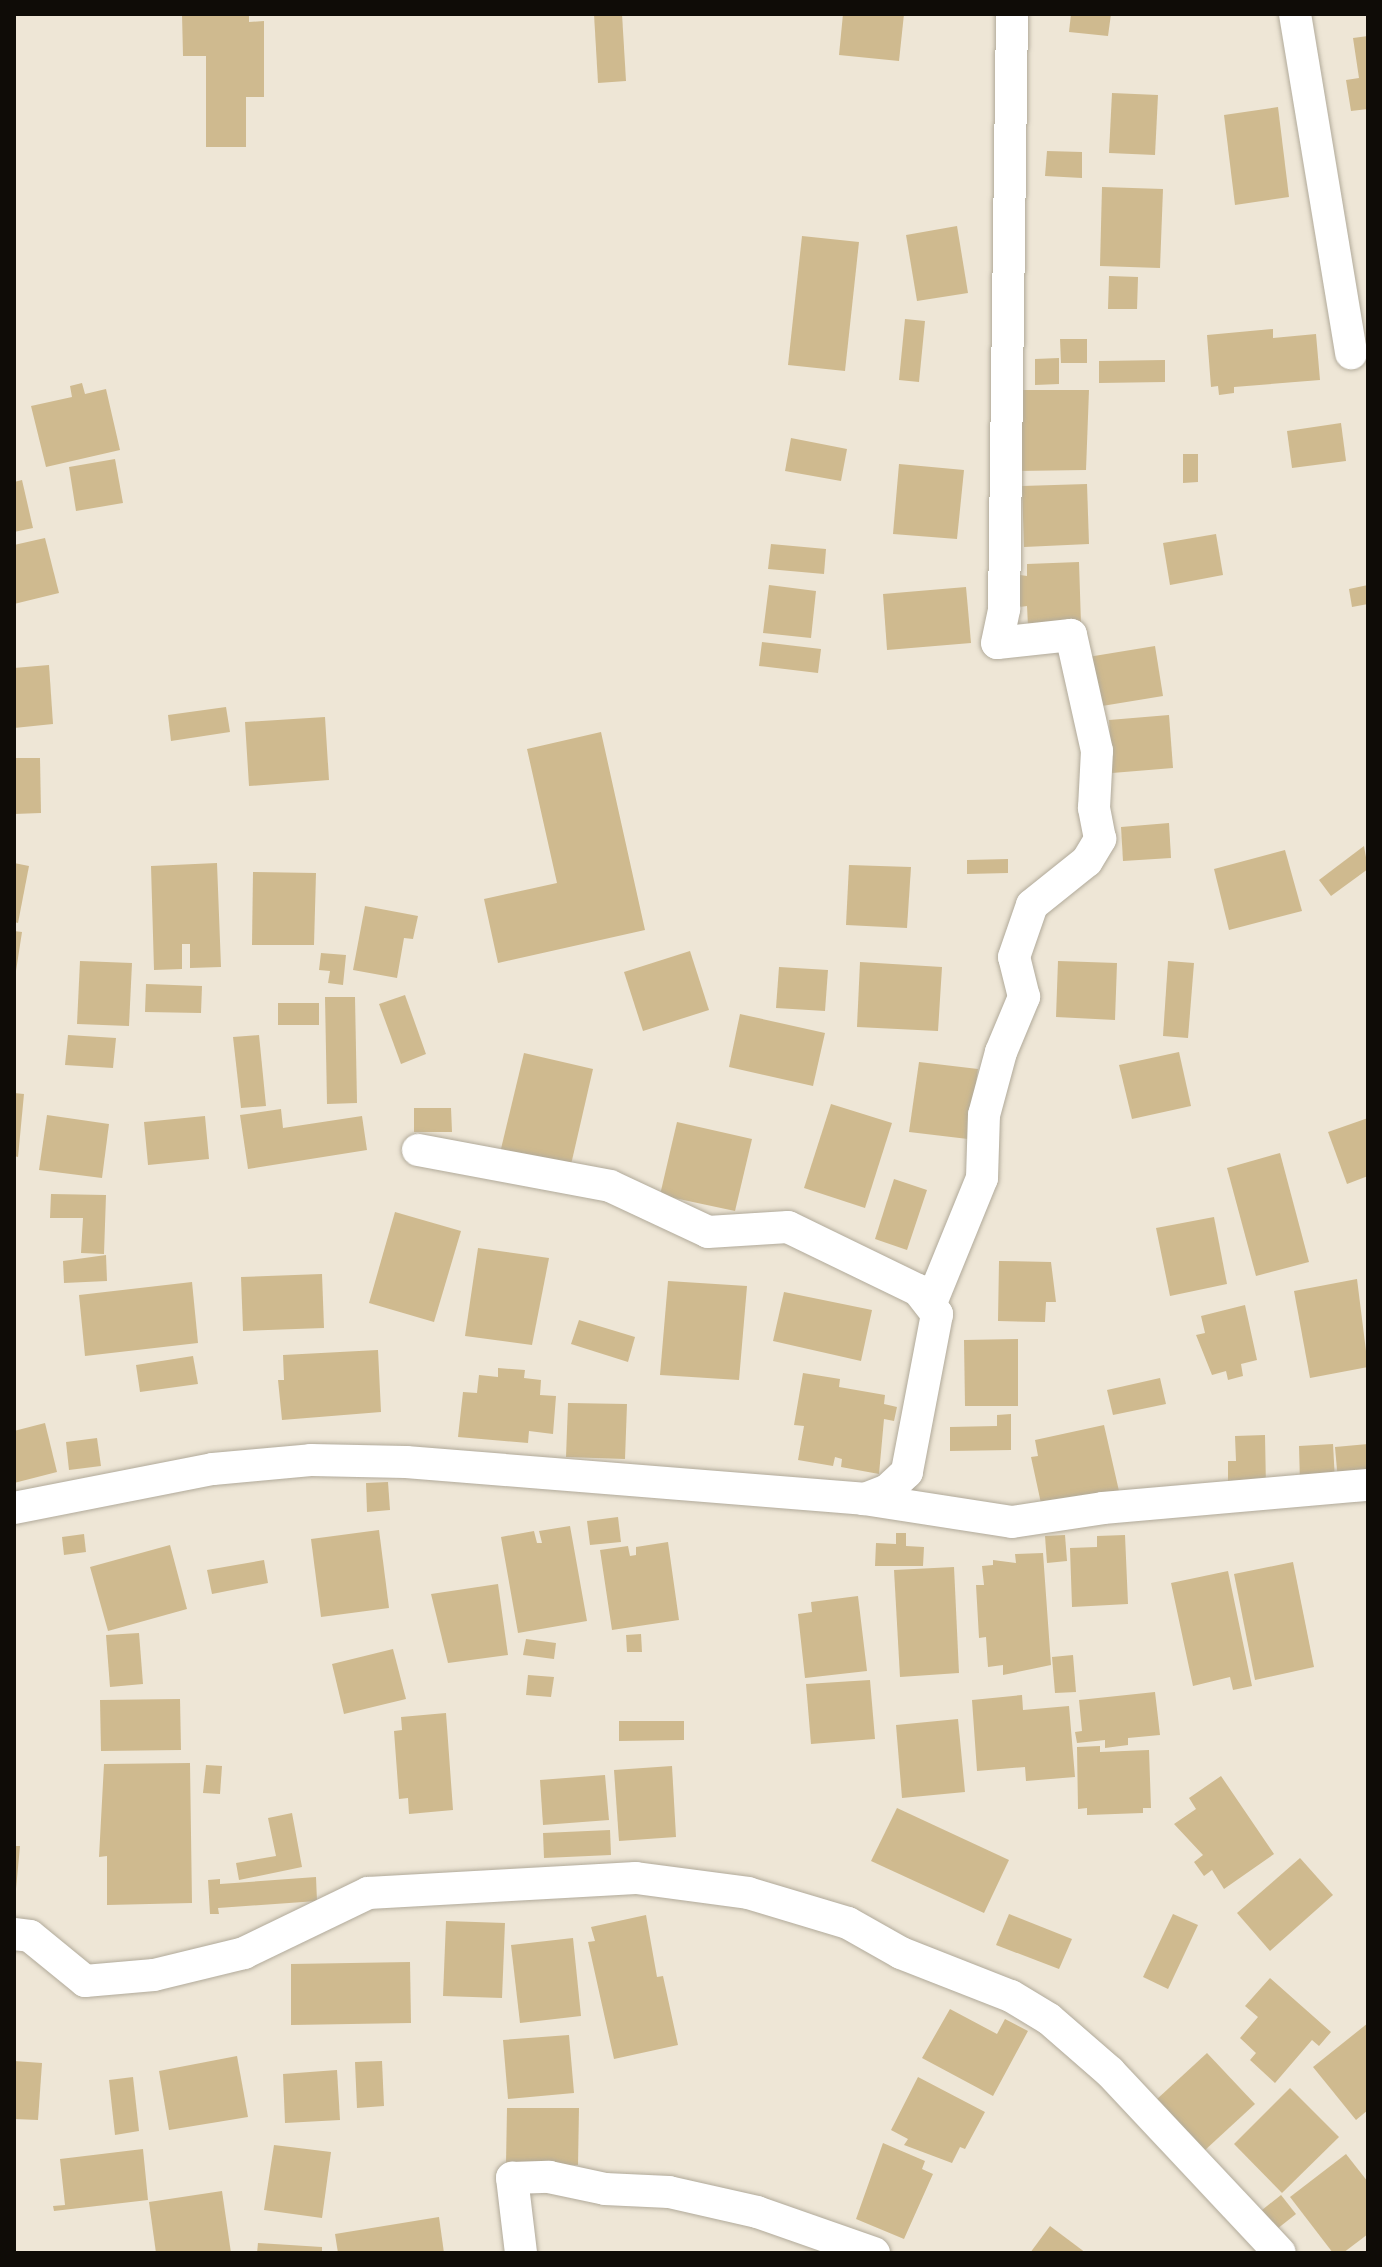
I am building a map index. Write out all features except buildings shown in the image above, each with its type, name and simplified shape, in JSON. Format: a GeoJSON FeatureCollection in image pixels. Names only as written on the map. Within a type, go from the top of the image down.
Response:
{"type":"FeatureCollection","features":[{"type":"Feature","properties":{"kind":"street"},"geometry":{"type":"LineString","coordinates":[[931,1303],[982,1178],[984,1115],[1001,1052],[1024,997],[1014,957],[1032,905],[1087,861],[1100,839],[1094,808],[1097,751],[1071,635],[997,643],[1004,609],[1012,14]]}},
{"type":"Feature","properties":{"kind":"street"},"geometry":{"type":"LineString","coordinates":[[1295,14],[1351,353]]}},
{"type":"Feature","properties":{"kind":"street"},"geometry":{"type":"LineString","coordinates":[[418,1150],[610,1186],[708,1232],[788,1227],[911,1285],[931,1303],[937,1314],[929,1377],[907,1472],[888,1490],[864,1499]]}},
{"type":"Feature","properties":{"kind":"street"},"geometry":{"type":"LineString","coordinates":[[14,1508],[213,1469],[311,1460],[406,1462],[864,1499],[1012,1522],[1103,1508],[1368,1485]]}},
{"type":"Feature","properties":{"kind":"street"},"geometry":{"type":"LineString","coordinates":[[14,1934],[30,1936],[85,1981],[154,1975],[244,1953],[368,1893],[636,1878],[748,1893],[848,1923],[901,1953],[1011,1996],[1049,2019],[1110,2072],[1280,2253]]}},
{"type":"Feature","properties":{"kind":"street"},"geometry":{"type":"LineString","coordinates":[[521,2253],[512,2178],[549,2177],[605,2189],[669,2192],[757,2212],[874,2253]]}}]}
